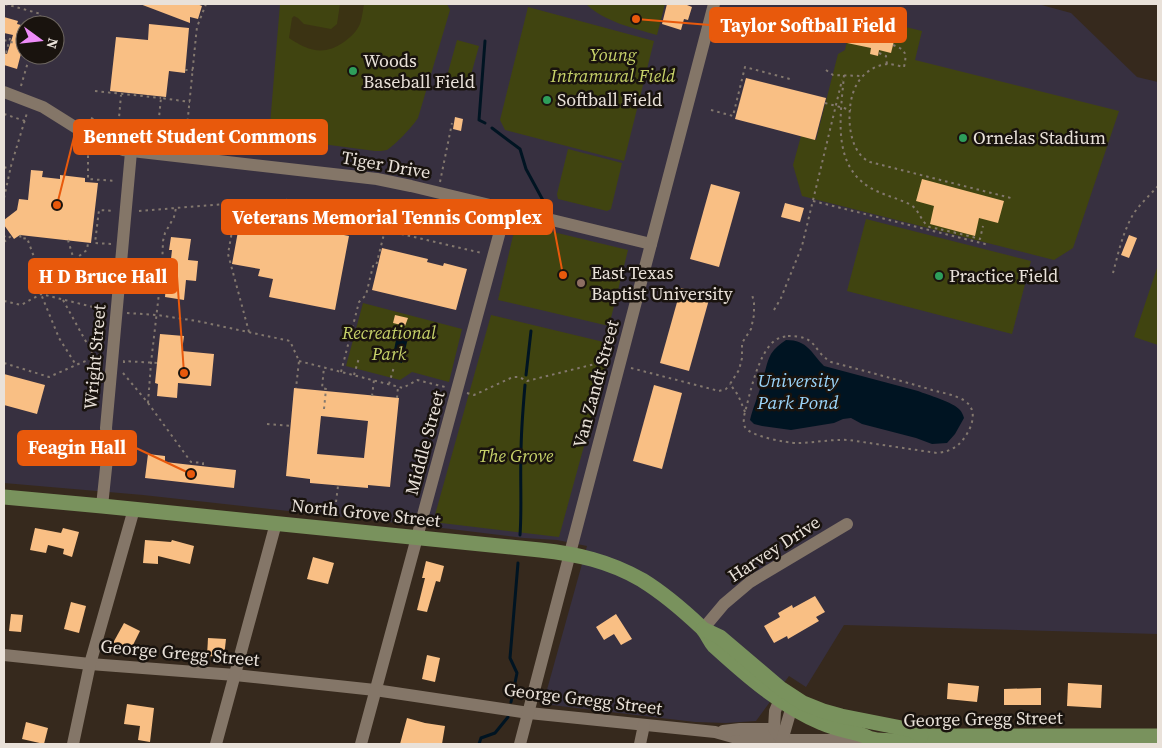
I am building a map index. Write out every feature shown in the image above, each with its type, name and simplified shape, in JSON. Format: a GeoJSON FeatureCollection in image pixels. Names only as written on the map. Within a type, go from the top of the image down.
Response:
{"type":"FeatureCollection","features":[{"type":"Feature","properties":{"kind":"main road","name":"North Grove Street"},"geometry":{"type":"LineString","coordinates":[[4,497],[570,553],[607,563],[642,580],[677,606],[703,629],[712,644],[764,689],[787,699],[855,720],[912,730],[920,740]]}},
{"type":"Feature","properties":{"kind":"main road","name":"North Grove Street"},"geometry":{"type":"LineString","coordinates":[[787,699],[822,723],[873,740]]}},
{"type":"Feature","properties":{"kind":"main road","name":"George Gregg Street"},"geometry":{"type":"LineString","coordinates":[[873,740],[1056,740],[1158,736]]}},
{"type":"Feature","properties":{"kind":"street","name":"Van Zandt Street"},"geometry":{"type":"LineString","coordinates":[[520,744],[714,4]]}},
{"type":"Feature","properties":{"kind":"street","name":"Tiger Drive"},"geometry":{"type":"LineString","coordinates":[[4,92],[43,107],[94,139],[131,152],[363,177],[438,192],[651,244]]}},
{"type":"Feature","properties":{"kind":"street","name":"Wright Street"},"geometry":{"type":"LineString","coordinates":[[102,506],[108,449],[106,428],[131,152]]}},
{"type":"Feature","properties":{"kind":"street","name":"Middle Street"},"geometry":{"type":"LineString","coordinates":[[361,744],[506,209]]}},
{"type":"Feature","properties":{"kind":"street"},"geometry":{"type":"LineString","coordinates":[[74,744],[90,664],[134,509]]}},
{"type":"Feature","properties":{"kind":"street"},"geometry":{"type":"LineString","coordinates":[[216,744],[276,523]]}},
{"type":"Feature","properties":{"kind":"street","name":"Harvey Drive"},"geometry":{"type":"LineString","coordinates":[[703,629],[724,604],[750,582],[847,524]]}},
{"type":"Feature","properties":{"kind":"street","name":"George Gregg Street"},"geometry":{"type":"LineString","coordinates":[[4,655],[90,664],[235,675],[375,690],[529,713],[716,732],[740,739],[781,742],[873,740]]}},
{"type":"Feature","properties":{"kind":"street"},"geometry":{"type":"LineString","coordinates":[[781,742],[774,729],[776,711],[787,699]]}},
{"type":"Feature","properties":{"kind":"street"},"geometry":{"type":"LineString","coordinates":[[781,742],[787,699]]}},
{"type":"Feature","properties":{"kind":"street"},"geometry":{"type":"LineString","coordinates":[[640,744],[644,725]]}},
{"type":"Feature","properties":{"kind":"street"},"geometry":{"type":"LineString","coordinates":[[716,732],[740,729],[774,729]]}},
{"type":"Feature","properties":{"kind":"path"},"geometry":{"type":"LineString","coordinates":[[5,4],[41,15]]}},
{"type":"Feature","properties":{"kind":"path"},"geometry":{"type":"LineString","coordinates":[[184,157],[197,27],[206,4]]}},
{"type":"Feature","properties":{"kind":"path"},"geometry":{"type":"LineString","coordinates":[[6,53],[11,35]]}},
{"type":"Feature","properties":{"kind":"path"},"geometry":{"type":"LineString","coordinates":[[4,40],[15,43]]}},
{"type":"Feature","properties":{"kind":"path"},"geometry":{"type":"LineString","coordinates":[[893,45],[905,52],[904,67],[887,64],[870,70],[863,76],[854,90],[849,129],[862,158],[865,161],[1011,198]]}},
{"type":"Feature","properties":{"kind":"path"},"geometry":{"type":"LineString","coordinates":[[878,52],[886,56],[887,64]]}},
{"type":"Feature","properties":{"kind":"path"},"geometry":{"type":"LineString","coordinates":[[21,86],[27,65]]}},
{"type":"Feature","properties":{"kind":"path"},"geometry":{"type":"LineString","coordinates":[[711,110],[733,116],[746,67],[790,79]]}},
{"type":"Feature","properties":{"kind":"path"},"geometry":{"type":"LineString","coordinates":[[185,70],[193,70]]}},
{"type":"Feature","properties":{"kind":"path"},"geometry":{"type":"LineString","coordinates":[[826,70],[833,75],[863,76]]}},
{"type":"Feature","properties":{"kind":"path"},"geometry":{"type":"LineString","coordinates":[[774,310],[781,298],[802,246],[844,75]]}},
{"type":"Feature","properties":{"kind":"path"},"geometry":{"type":"LineString","coordinates":[[844,75],[842,144],[845,156],[855,172],[868,187],[913,206],[928,226],[980,238],[983,226]]}},
{"type":"Feature","properties":{"kind":"path"},"geometry":{"type":"LineString","coordinates":[[95,92],[190,102]]}},
{"type":"Feature","properties":{"kind":"path"},"geometry":{"type":"LineString","coordinates":[[118,129],[121,94]]}},
{"type":"Feature","properties":{"kind":"path"},"geometry":{"type":"LineString","coordinates":[[92,118],[135,134],[157,137],[161,98]]}},
{"type":"Feature","properties":{"kind":"path"},"geometry":{"type":"LineString","coordinates":[[825,103],[850,110]]}},
{"type":"Feature","properties":{"kind":"path"},"geometry":{"type":"LineString","coordinates":[[4,198],[11,166],[28,110]]}},
{"type":"Feature","properties":{"kind":"path"},"geometry":{"type":"LineString","coordinates":[[4,114],[25,121]]}},
{"type":"Feature","properties":{"kind":"path"},"geometry":{"type":"LineString","coordinates":[[438,192],[452,123]]}},
{"type":"Feature","properties":{"kind":"path"},"geometry":{"type":"LineString","coordinates":[[94,139],[87,150],[88,179],[120,181]]}},
{"type":"Feature","properties":{"kind":"path"},"geometry":{"type":"LineString","coordinates":[[4,168],[11,166]]}},
{"type":"Feature","properties":{"kind":"path"},"geometry":{"type":"LineString","coordinates":[[1113,273],[1132,216],[1158,186]]}},
{"type":"Feature","properties":{"kind":"path"},"geometry":{"type":"LineString","coordinates":[[283,224],[287,199]]}},
{"type":"Feature","properties":{"kind":"path"},"geometry":{"type":"LineString","coordinates":[[813,201],[989,245]]}},
{"type":"Feature","properties":{"kind":"path"},"geometry":{"type":"LineString","coordinates":[[139,211],[237,203],[286,207]]}},
{"type":"Feature","properties":{"kind":"path"},"geometry":{"type":"LineString","coordinates":[[237,203],[228,254],[249,332]]}},
{"type":"Feature","properties":{"kind":"path"},"geometry":{"type":"LineString","coordinates":[[148,403],[163,241],[176,208]]}},
{"type":"Feature","properties":{"kind":"path"},"geometry":{"type":"LineString","coordinates":[[114,244],[95,243],[99,210],[117,211]]}},
{"type":"Feature","properties":{"kind":"path"},"geometry":{"type":"LineString","coordinates":[[285,213],[352,220],[363,225],[494,256]]}},
{"type":"Feature","properties":{"kind":"path"},"geometry":{"type":"LineString","coordinates":[[341,372],[359,302],[366,295],[385,230]]}},
{"type":"Feature","properties":{"kind":"path"},"geometry":{"type":"LineString","coordinates":[[4,235],[5,241],[12,236]]}},
{"type":"Feature","properties":{"kind":"path"},"geometry":{"type":"LineString","coordinates":[[20,235],[21,240],[28,238],[45,285]]}},
{"type":"Feature","properties":{"kind":"path"},"geometry":{"type":"LineString","coordinates":[[68,240],[74,260]]}},
{"type":"Feature","properties":{"kind":"path"},"geometry":{"type":"LineString","coordinates":[[4,301],[22,305],[41,294],[45,285],[87,250],[88,243]]}},
{"type":"Feature","properties":{"kind":"path"},"geometry":{"type":"LineString","coordinates":[[132,264],[162,267]]}},
{"type":"Feature","properties":{"kind":"path"},"geometry":{"type":"LineString","coordinates":[[41,294],[108,310]]}},
{"type":"Feature","properties":{"kind":"path"},"geometry":{"type":"LineString","coordinates":[[41,294],[59,338],[76,365]]}},
{"type":"Feature","properties":{"kind":"path"},"geometry":{"type":"LineString","coordinates":[[619,364],[720,391],[726,389],[739,370],[742,358],[742,344],[751,329],[754,316],[752,294]]}},
{"type":"Feature","properties":{"kind":"path"},"geometry":{"type":"LineString","coordinates":[[63,300],[95,358]]}},
{"type":"Feature","properties":{"kind":"path"},"geometry":{"type":"LineString","coordinates":[[127,314],[157,315],[198,321],[290,341],[299,361],[296,388]]}},
{"type":"Feature","properties":{"kind":"path"},"geometry":{"type":"LineString","coordinates":[[730,384],[738,394],[745,412],[743,421],[745,428],[749,432],[794,443],[839,439],[937,453],[950,450],[962,441],[971,427],[973,413],[969,405],[958,398],[831,362],[825,358],[812,342],[804,337],[788,336],[780,337],[774,341],[763,355],[745,412]]}},
{"type":"Feature","properties":{"kind":"path"},"geometry":{"type":"LineString","coordinates":[[4,363],[49,377],[95,358],[103,359]]}},
{"type":"Feature","properties":{"kind":"path"},"geometry":{"type":"LineString","coordinates":[[354,375],[359,358]]}},
{"type":"Feature","properties":{"kind":"path"},"geometry":{"type":"LineString","coordinates":[[157,364],[124,361],[123,373],[148,403],[191,462],[203,463],[203,466]]}},
{"type":"Feature","properties":{"kind":"path"},"geometry":{"type":"LineString","coordinates":[[324,367],[322,388],[326,389],[324,409]]}},
{"type":"Feature","properties":{"kind":"path"},"geometry":{"type":"LineString","coordinates":[[389,384],[394,367]]}},
{"type":"Feature","properties":{"kind":"path"},"geometry":{"type":"LineString","coordinates":[[372,396],[374,380]]}},
{"type":"Feature","properties":{"kind":"path"},"geometry":{"type":"LineString","coordinates":[[397,398],[398,387]]}},
{"type":"Feature","properties":{"kind":"path"},"geometry":{"type":"LineString","coordinates":[[267,424],[290,426]]}},
{"type":"Feature","properties":{"kind":"path"},"geometry":{"type":"LineString","coordinates":[[336,502],[338,486]]}},
{"type":"Feature","properties":{"kind":"shaded area","name":"East Texas Baptist University"},"geometry":{"type":"Polygon","coordinates":[[[4,4],[1038,4],[1071,13],[1137,77],[1158,82],[1158,634],[844,625],[806,687],[789,676],[756,721],[726,723],[695,722],[543,704],[587,546],[557,540],[524,538],[143,495],[4,483],[4,4]]]}},
{"type":"Feature","properties":{"kind":"green space","name":"Woods Baseball Field"},"geometry":{"type":"Polygon","coordinates":[[[280,4],[447,4],[450,10],[418,118],[391,147],[387,150],[375,151],[269,137],[280,4]]]}},
{"type":"Feature","properties":{"kind":"green space"},"geometry":{"type":"Polygon","coordinates":[[[586,4],[665,4],[657,35],[610,20],[586,4]]]}},
{"type":"Feature","properties":{"kind":"green space","name":"Young Intramural Field"},"geometry":{"type":"Polygon","coordinates":[[[528,7],[654,41],[624,161],[505,130],[500,120],[528,7]]]}},
{"type":"Feature","properties":{"kind":"green space","name":"Ornelas Stadium"},"geometry":{"type":"Polygon","coordinates":[[[853,14],[922,31],[915,60],[1119,111],[1073,248],[1054,260],[802,196],[793,165],[801,136],[816,140],[838,54],[845,50],[853,14]]]}},
{"type":"Feature","properties":{"kind":"green space"},"geometry":{"type":"Polygon","coordinates":[[[457,40],[479,46],[469,82],[447,76],[457,40]]]}},
{"type":"Feature","properties":{"kind":"green space"},"geometry":{"type":"Polygon","coordinates":[[[568,149],[622,163],[611,209],[607,211],[558,199],[557,194],[568,149]]]}},
{"type":"Feature","properties":{"kind":"green space","name":"Practice Field"},"geometry":{"type":"Polygon","coordinates":[[[866,219],[1031,261],[1012,334],[847,291],[866,219]]]}},
{"type":"Feature","properties":{"kind":"green space"},"geometry":{"type":"Polygon","coordinates":[[[516,223],[628,250],[609,326],[498,300],[516,223]]]}},
{"type":"Feature","properties":{"kind":"green space"},"geometry":{"type":"Polygon","coordinates":[[[1158,265],[1158,345],[1134,337],[1158,265]]]}},
{"type":"Feature","properties":{"kind":"green space","name":"Recreational Park"},"geometry":{"type":"Polygon","coordinates":[[[363,303],[462,329],[449,382],[412,372],[400,380],[346,366],[363,303]]]}},
{"type":"Feature","properties":{"kind":"green space","name":"The Grove"},"geometry":{"type":"Polygon","coordinates":[[[491,315],[612,344],[559,537],[433,522],[491,315]]]}},
{"type":"Feature","properties":{"kind":"sand"},"geometry":{"type":"Polygon","coordinates":[[[340,4],[364,4],[359,27],[344,42],[330,49],[316,50],[309,49],[289,38],[292,18],[294,16],[304,24],[331,29],[337,24],[340,4]]]}},
{"type":"Feature","properties":{"kind":"water"},"geometry":{"type":"Polygon","coordinates":[[[397,335],[408,338],[402,363],[382,358],[385,349],[394,350],[397,335]]]}},
{"type":"Feature","properties":{"kind":"water","name":"University Park Pond"},"geometry":{"type":"Polygon","coordinates":[[[786,340],[799,342],[804,345],[824,366],[918,391],[957,407],[964,418],[955,434],[947,443],[932,444],[862,424],[851,418],[834,423],[791,430],[754,424],[750,420],[769,358],[776,348],[786,340]]]}},
{"type":"Feature","properties":{"kind":"building"},"geometry":{"type":"Polygon","coordinates":[[[140,4],[197,4],[202,6],[198,19],[190,17],[190,23],[140,4]]]}},
{"type":"Feature","properties":{"kind":"building"},"geometry":{"type":"Polygon","coordinates":[[[667,4],[687,4],[692,7],[688,20],[684,19],[681,30],[662,24],[667,4]]]}},
{"type":"Feature","properties":{"kind":"building"},"geometry":{"type":"Polygon","coordinates":[[[853,14],[898,25],[891,53],[879,50],[878,56],[870,54],[871,48],[847,43],[853,14]]]}},
{"type":"Feature","properties":{"kind":"building"},"geometry":{"type":"Polygon","coordinates":[[[4,17],[15,20],[15,65],[18,65],[17,69],[4,65],[4,53],[7,54],[13,35],[4,33],[4,17]]]}},
{"type":"Feature","properties":{"kind":"building"},"geometry":{"type":"Polygon","coordinates":[[[149,24],[189,28],[185,73],[169,71],[166,97],[110,91],[116,37],[148,40],[149,24]]]}},
{"type":"Feature","properties":{"kind":"building"},"geometry":{"type":"Polygon","coordinates":[[[746,78],[826,98],[815,140],[735,119],[746,78]]]}},
{"type":"Feature","properties":{"kind":"building"},"geometry":{"type":"Polygon","coordinates":[[[455,117],[463,119],[461,131],[453,129],[455,117]]]}},
{"type":"Feature","properties":{"kind":"building"},"geometry":{"type":"Polygon","coordinates":[[[31,170],[43,171],[42,177],[60,179],[60,175],[85,178],[85,182],[98,183],[91,243],[20,235],[14,239],[4,225],[4,220],[17,210],[19,199],[28,200],[31,170]]]}},
{"type":"Feature","properties":{"kind":"building"},"geometry":{"type":"Polygon","coordinates":[[[922,179],[1004,201],[998,223],[979,218],[975,236],[930,224],[934,206],[916,201],[922,179]]]}},
{"type":"Feature","properties":{"kind":"building"},"geometry":{"type":"Polygon","coordinates":[[[711,184],[740,192],[719,267],[690,259],[711,184]]]}},
{"type":"Feature","properties":{"kind":"building"},"geometry":{"type":"Polygon","coordinates":[[[785,203],[804,208],[800,222],[781,217],[785,203]]]}},
{"type":"Feature","properties":{"kind":"building"},"geometry":{"type":"Polygon","coordinates":[[[241,215],[349,236],[335,310],[269,297],[273,279],[258,276],[260,269],[232,264],[241,215]]]}},
{"type":"Feature","properties":{"kind":"building"},"geometry":{"type":"Polygon","coordinates":[[[1129,235],[1137,238],[1129,258],[1121,255],[1129,235]]]}},
{"type":"Feature","properties":{"kind":"building"},"geometry":{"type":"Polygon","coordinates":[[[171,237],[191,239],[188,260],[198,261],[196,281],[186,280],[184,300],[165,297],[172,250],[169,250],[171,237]]]}},
{"type":"Feature","properties":{"kind":"building"},"geometry":{"type":"Polygon","coordinates":[[[382,248],[428,259],[427,262],[443,266],[444,263],[467,269],[456,310],[372,290],[382,248]]]}},
{"type":"Feature","properties":{"kind":"building"},"geometry":{"type":"Polygon","coordinates":[[[681,288],[710,296],[689,371],[660,363],[681,288]]]}},
{"type":"Feature","properties":{"kind":"building"},"geometry":{"type":"Polygon","coordinates":[[[395,315],[408,318],[405,326],[393,323],[395,315]]]}},
{"type":"Feature","properties":{"kind":"building"},"geometry":{"type":"Polygon","coordinates":[[[160,334],[184,336],[182,351],[214,354],[211,386],[178,383],[177,398],[157,396],[158,384],[155,383],[160,334]]]}},
{"type":"Feature","properties":{"kind":"building"},"geometry":{"type":"Polygon","coordinates":[[[4,374],[45,385],[37,414],[4,405],[4,374]]]}},
{"type":"Feature","properties":{"kind":"building"},"geometry":{"type":"Polygon","coordinates":[[[654,385],[682,393],[662,469],[633,461],[654,385]]]}},
{"type":"Feature","properties":{"kind":"building"},"geometry":{"type":"Polygon","coordinates":[[[294,388],[399,398],[390,487],[368,485],[368,488],[310,483],[310,479],[286,476],[294,388]],[[321,416],[317,454],[364,458],[368,421],[321,416]]]}},
{"type":"Feature","properties":{"kind":"building"},"geometry":{"type":"Polygon","coordinates":[[[148,454],[165,456],[165,462],[236,470],[234,488],[145,478],[148,454]]]}},
{"type":"Feature","properties":{"kind":"building"},"geometry":{"type":"Polygon","coordinates":[[[35,528],[61,533],[63,528],[79,532],[72,557],[63,554],[64,549],[48,545],[46,553],[30,550],[35,528]]]}},
{"type":"Feature","properties":{"kind":"building"},"geometry":{"type":"Polygon","coordinates":[[[145,540],[171,542],[172,540],[194,546],[190,564],[158,556],[158,564],[143,563],[145,540]]]}},
{"type":"Feature","properties":{"kind":"building"},"geometry":{"type":"Polygon","coordinates":[[[313,557],[334,563],[328,584],[307,579],[313,557]]]}},
{"type":"Feature","properties":{"kind":"building"},"geometry":{"type":"Polygon","coordinates":[[[426,561],[444,566],[440,582],[436,581],[427,612],[417,610],[425,578],[422,578],[426,561]]]}},
{"type":"Feature","properties":{"kind":"building"},"geometry":{"type":"Polygon","coordinates":[[[815,596],[825,612],[816,617],[819,621],[788,639],[787,636],[774,643],[764,626],[780,617],[778,613],[792,605],[793,608],[815,596]]]}},
{"type":"Feature","properties":{"kind":"building"},"geometry":{"type":"Polygon","coordinates":[[[71,602],[86,606],[79,633],[64,629],[71,602]]]}},
{"type":"Feature","properties":{"kind":"building"},"geometry":{"type":"Polygon","coordinates":[[[11,614],[23,615],[21,632],[9,631],[11,614]]]}},
{"type":"Feature","properties":{"kind":"building"},"geometry":{"type":"Polygon","coordinates":[[[616,614],[632,639],[621,645],[614,634],[604,640],[596,627],[616,614]]]}},
{"type":"Feature","properties":{"kind":"building"},"geometry":{"type":"Polygon","coordinates":[[[124,623],[140,631],[130,651],[113,643],[124,623]]]}},
{"type":"Feature","properties":{"kind":"building"},"geometry":{"type":"Polygon","coordinates":[[[208,638],[226,639],[224,657],[207,656],[208,638]]]}},
{"type":"Feature","properties":{"kind":"building"},"geometry":{"type":"Polygon","coordinates":[[[427,655],[440,658],[435,682],[422,679],[427,655]]]}},
{"type":"Feature","properties":{"kind":"building"},"geometry":{"type":"Polygon","coordinates":[[[948,683],[979,686],[977,702],[947,699],[948,683]]]}},
{"type":"Feature","properties":{"kind":"building"},"geometry":{"type":"Polygon","coordinates":[[[1068,683],[1102,685],[1101,708],[1067,706],[1068,683]]]}},
{"type":"Feature","properties":{"kind":"building"},"geometry":{"type":"Polygon","coordinates":[[[1041,688],[1041,705],[1004,705],[1004,689],[1041,688]]]}},
{"type":"Feature","properties":{"kind":"building"},"geometry":{"type":"Polygon","coordinates":[[[127,704],[154,708],[150,742],[138,740],[140,726],[124,724],[127,704]]]}},
{"type":"Feature","properties":{"kind":"building"},"geometry":{"type":"Polygon","coordinates":[[[407,718],[445,726],[442,744],[400,744],[407,718]]]}},
{"type":"Feature","properties":{"kind":"building"},"geometry":{"type":"Polygon","coordinates":[[[26,722],[48,728],[44,744],[22,739],[26,722]]]}},
{"type":"Feature","properties":{"kind":"waterway"},"geometry":{"type":"LineString","coordinates":[[485,41],[479,120],[485,123]]}},
{"type":"Feature","properties":{"kind":"waterway"},"geometry":{"type":"LineString","coordinates":[[492,128],[520,149],[526,169],[545,204]]}},
{"type":"Feature","properties":{"kind":"waterway"},"geometry":{"type":"LineString","coordinates":[[526,375],[531,331]]}},
{"type":"Feature","properties":{"kind":"waterway"},"geometry":{"type":"LineString","coordinates":[[520,535],[521,437],[525,385]]}},
{"type":"Feature","properties":{"kind":"waterway"},"geometry":{"type":"LineString","coordinates":[[511,702],[517,673],[510,658],[518,563]]}},
{"type":"Feature","properties":{"kind":"waterway"},"geometry":{"type":"LineString","coordinates":[[479,744],[481,738],[495,733],[508,717]]}},
{"type":"Feature","properties":{"kind":"place","name":"Taylor Softball Field"},"geometry":{"type":"Point","coordinates":[636,19]}},
{"type":"Feature","properties":{"kind":"place","name":"Woods Baseball Field"},"geometry":{"type":"Point","coordinates":[353,71]}},
{"type":"Feature","properties":{"kind":"place","name":"Softball Field"},"geometry":{"type":"Point","coordinates":[547,100]}},
{"type":"Feature","properties":{"kind":"place","name":"Ornelas Stadium"},"geometry":{"type":"Point","coordinates":[963,138]}},
{"type":"Feature","properties":{"kind":"place","name":"Bennett Student Commons"},"geometry":{"type":"Point","coordinates":[57,205]}},
{"type":"Feature","properties":{"kind":"place","name":"Veterans Memorial Tennis Complex"},"geometry":{"type":"Point","coordinates":[563,275]}},
{"type":"Feature","properties":{"kind":"place","name":"Practice Field"},"geometry":{"type":"Point","coordinates":[939,276]}},
{"type":"Feature","properties":{"kind":"place","name":"East Texas Baptist University"},"geometry":{"type":"Point","coordinates":[581,283]}},
{"type":"Feature","properties":{"kind":"place","name":"H D Bruce Hall"},"geometry":{"type":"Point","coordinates":[184,373]}},
{"type":"Feature","properties":{"kind":"place","name":"Feagin Hall"},"geometry":{"type":"Point","coordinates":[191,474]}}]}
